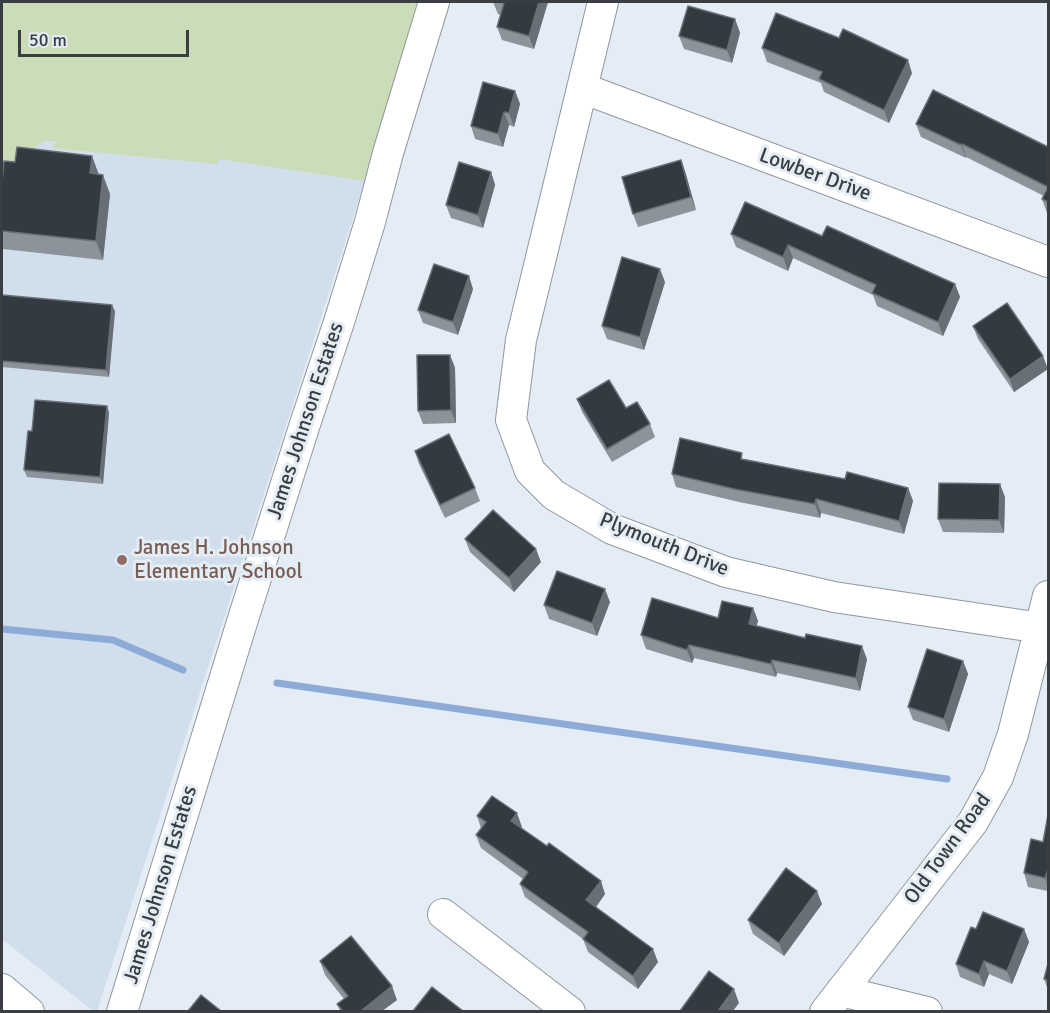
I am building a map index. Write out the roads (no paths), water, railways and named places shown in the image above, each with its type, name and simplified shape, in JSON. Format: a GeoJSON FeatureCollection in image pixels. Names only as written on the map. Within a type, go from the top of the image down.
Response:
{"type":"FeatureCollection","features":[{"type":"Feature","properties":{"kind":"street","name":"James Johnson Estates"},"geometry":{"type":"LineString","coordinates":[[122,1011],[249,597],[370,222],[388,153],[434,2]]}},
{"type":"Feature","properties":{"kind":"street","name":"Plymouth Drive"},"geometry":{"type":"LineString","coordinates":[[603,2],[521,340],[511,420],[530,471],[554,495],[612,529],[726,572],[834,597],[1041,628]]}},
{"type":"Feature","properties":{"kind":"street","name":"Lowber Drive"},"geometry":{"type":"LineString","coordinates":[[582,88],[1048,262]]}},
{"type":"Feature","properties":{"kind":"street","name":"Old Town Road"},"geometry":{"type":"LineString","coordinates":[[833,1001],[973,822],[998,777],[1013,734],[1048,596]]}},
{"type":"Feature","properties":{"kind":"street"},"geometry":{"type":"LineString","coordinates":[[443,914],[570,1011]]}},
{"type":"Feature","properties":{"kind":"street"},"geometry":{"type":"LineString","coordinates":[[2,989],[30,1011]]}},
{"type":"Feature","properties":{"kind":"street"},"geometry":{"type":"LineString","coordinates":[[833,1001],[927,1011]]}},
{"type":"Feature","properties":{"kind":"waterway"},"geometry":{"type":"LineString","coordinates":[[2,629],[113,640],[183,670]]}},
{"type":"Feature","properties":{"kind":"waterway"},"geometry":{"type":"LineString","coordinates":[[277,683],[947,779]]}},
{"type":"Feature","properties":{"kind":"place","name":"James H. Johnson Elementary School"},"geometry":{"type":"Point","coordinates":[122,560]}}]}
